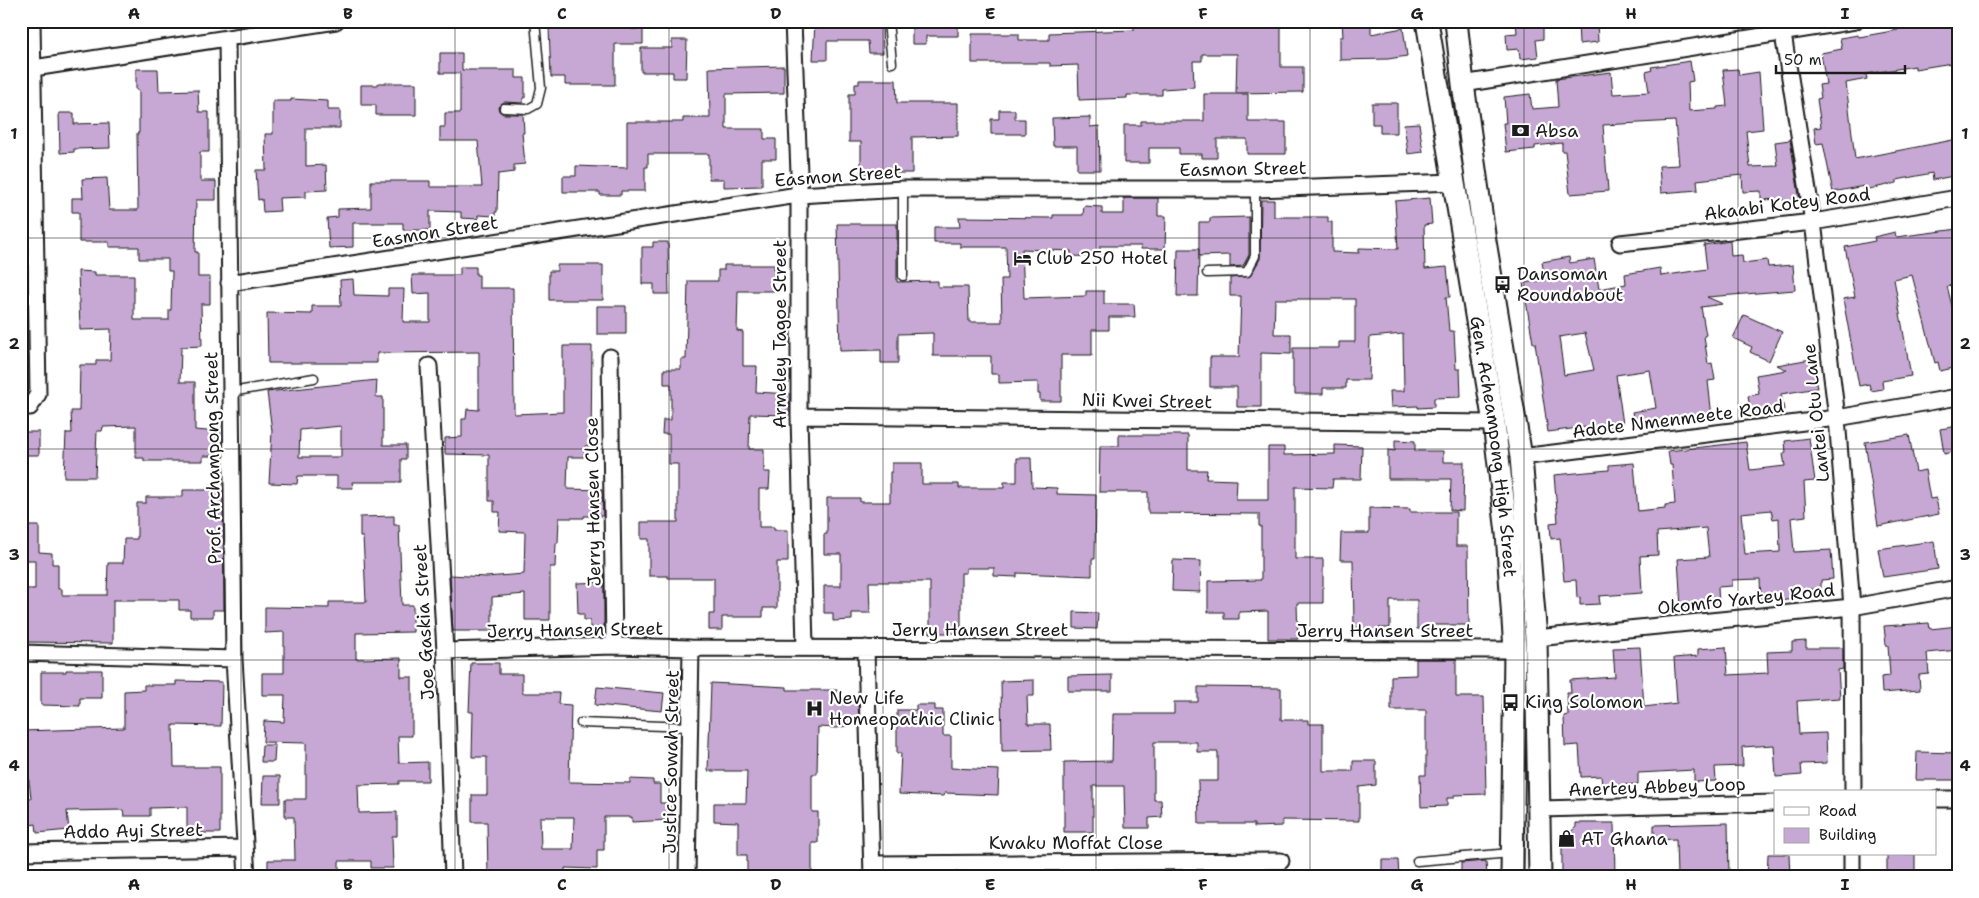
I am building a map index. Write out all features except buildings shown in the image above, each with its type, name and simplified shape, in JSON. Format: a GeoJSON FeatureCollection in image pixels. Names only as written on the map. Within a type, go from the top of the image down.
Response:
{"type":"FeatureCollection","features":[{"type":"Feature","properties":{"kind":"main road","name":"Gen. Acheampong High Street"},"geometry":{"type":"LineString","coordinates":[[1427,21],[1494,423],[1507,533],[1515,650],[1512,877]]}},
{"type":"Feature","properties":{"kind":"main road","name":"Gen. Acheampong High Street"},"geometry":{"type":"LineString","coordinates":[[1456,21],[1485,241],[1520,457],[1536,638],[1540,877]]}},
{"type":"Feature","properties":{"kind":"street"},"geometry":{"type":"LineString","coordinates":[[21,407],[30,407],[38,394],[29,277],[27,69],[32,21]]}},
{"type":"Feature","properties":{"kind":"street"},"geometry":{"type":"LineString","coordinates":[[27,69],[227,38],[260,27],[336,21]]}},
{"type":"Feature","properties":{"kind":"street","name":"Armeley Tagoe Street"},"geometry":{"type":"LineString","coordinates":[[793,21],[798,195],[805,647]]}},
{"type":"Feature","properties":{"kind":"street"},"geometry":{"type":"LineString","coordinates":[[1463,84],[1855,21]]}},
{"type":"Feature","properties":{"kind":"street","name":"Lantei Otu Lane"},"geometry":{"type":"LineString","coordinates":[[1783,34],[1813,222],[1837,418],[1852,607],[1853,790]]}},
{"type":"Feature","properties":{"kind":"street","name":"Prof. Archampong Street"},"geometry":{"type":"LineString","coordinates":[[227,38],[234,659],[246,877]]}},
{"type":"Feature","properties":{"kind":"street","name":"Easmon Street"},"geometry":{"type":"LineString","coordinates":[[229,283],[798,195],[903,189],[1255,189],[1455,182]]}},
{"type":"Feature","properties":{"kind":"street","name":"Akaabi Kotey Road"},"geometry":{"type":"LineString","coordinates":[[1620,243],[1813,222],[1958,198]]}},
{"type":"Feature","properties":{"kind":"street","name":"Jerry Hansen Close"},"geometry":{"type":"LineString","coordinates":[[610,357],[614,646]]}},
{"type":"Feature","properties":{"kind":"street","name":"Joe Gaskia Street"},"geometry":{"type":"LineString","coordinates":[[429,366],[445,651],[453,877]]}},
{"type":"Feature","properties":{"kind":"street","name":"Adote Nmenmeete Road"},"geometry":{"type":"LineString","coordinates":[[1520,457],[1837,418],[1958,397]]}},
{"type":"Feature","properties":{"kind":"street","name":"Nii Kwei Street"},"geometry":{"type":"LineString","coordinates":[[800,416],[1494,423]]}},
{"type":"Feature","properties":{"kind":"street","name":"Okomfo Yartey Road"},"geometry":{"type":"LineString","coordinates":[[1536,638],[1852,607],[1958,588]]}},
{"type":"Feature","properties":{"kind":"street","name":"Jerry Hansen Street"},"geometry":{"type":"LineString","coordinates":[[445,651],[614,646],[692,648],[1515,650]]}},
{"type":"Feature","properties":{"kind":"street","name":"Justice Sowah Street"},"geometry":{"type":"LineString","coordinates":[[688,877],[692,648]]}},
{"type":"Feature","properties":{"kind":"street"},"geometry":{"type":"LineString","coordinates":[[866,648],[872,870]]}},
{"type":"Feature","properties":{"kind":"street"},"geometry":{"type":"LineString","coordinates":[[21,652],[234,659]]}},
{"type":"Feature","properties":{"kind":"street"},"geometry":{"type":"LineString","coordinates":[[1936,799],[1958,799]]}},
{"type":"Feature","properties":{"kind":"street","name":"Anertey Abbey Loop"},"geometry":{"type":"LineString","coordinates":[[1540,809],[1774,803]]}},
{"type":"Feature","properties":{"kind":"street","name":"Addo Ayi Street"},"geometry":{"type":"LineString","coordinates":[[21,852],[245,848]]}},
{"type":"Feature","properties":{"kind":"street"},"geometry":{"type":"LineString","coordinates":[[1852,856],[1852,877]]}},
{"type":"Feature","properties":{"kind":"street","name":"Kwaku Moffat Close"},"geometry":{"type":"LineString","coordinates":[[872,870],[1281,860]]}},
{"type":"Feature","properties":{"kind":"lane"},"geometry":{"type":"LineString","coordinates":[[504,108],[528,109],[537,104],[541,88],[535,21]]}},
{"type":"Feature","properties":{"kind":"lane"},"geometry":{"type":"LineString","coordinates":[[888,21],[892,62]]}},
{"type":"Feature","properties":{"kind":"lane"},"geometry":{"type":"LineString","coordinates":[[903,189],[903,276]]}},
{"type":"Feature","properties":{"kind":"lane"},"geometry":{"type":"LineString","coordinates":[[1207,273],[1247,272],[1251,266],[1255,256],[1255,189]]}},
{"type":"Feature","properties":{"kind":"lane"},"geometry":{"type":"LineString","coordinates":[[231,392],[314,378]]}},
{"type":"Feature","properties":{"kind":"lane"},"geometry":{"type":"LineString","coordinates":[[581,723],[690,727]]}},
{"type":"Feature","properties":{"kind":"lane"},"geometry":{"type":"LineString","coordinates":[[1417,860],[1512,853]]}},
{"type":"Feature","properties":{"kind":"place","name":"Absa"},"geometry":{"type":"Point","coordinates":[1521,131]}},
{"type":"Feature","properties":{"kind":"place","name":"Club 250 Hotel"},"geometry":{"type":"Point","coordinates":[1022,258]}},
{"type":"Feature","properties":{"kind":"place","name":"Dansoman Roundabout"},"geometry":{"type":"Point","coordinates":[1503,284]}},
{"type":"Feature","properties":{"kind":"place","name":"King Solomon"},"geometry":{"type":"Point","coordinates":[1511,702]}},
{"type":"Feature","properties":{"kind":"place","name":"New Life Homeopathic Clinic"},"geometry":{"type":"Point","coordinates":[815,708]}},
{"type":"Feature","properties":{"kind":"place","name":"AT Ghana"},"geometry":{"type":"Point","coordinates":[1567,839]}}]}
